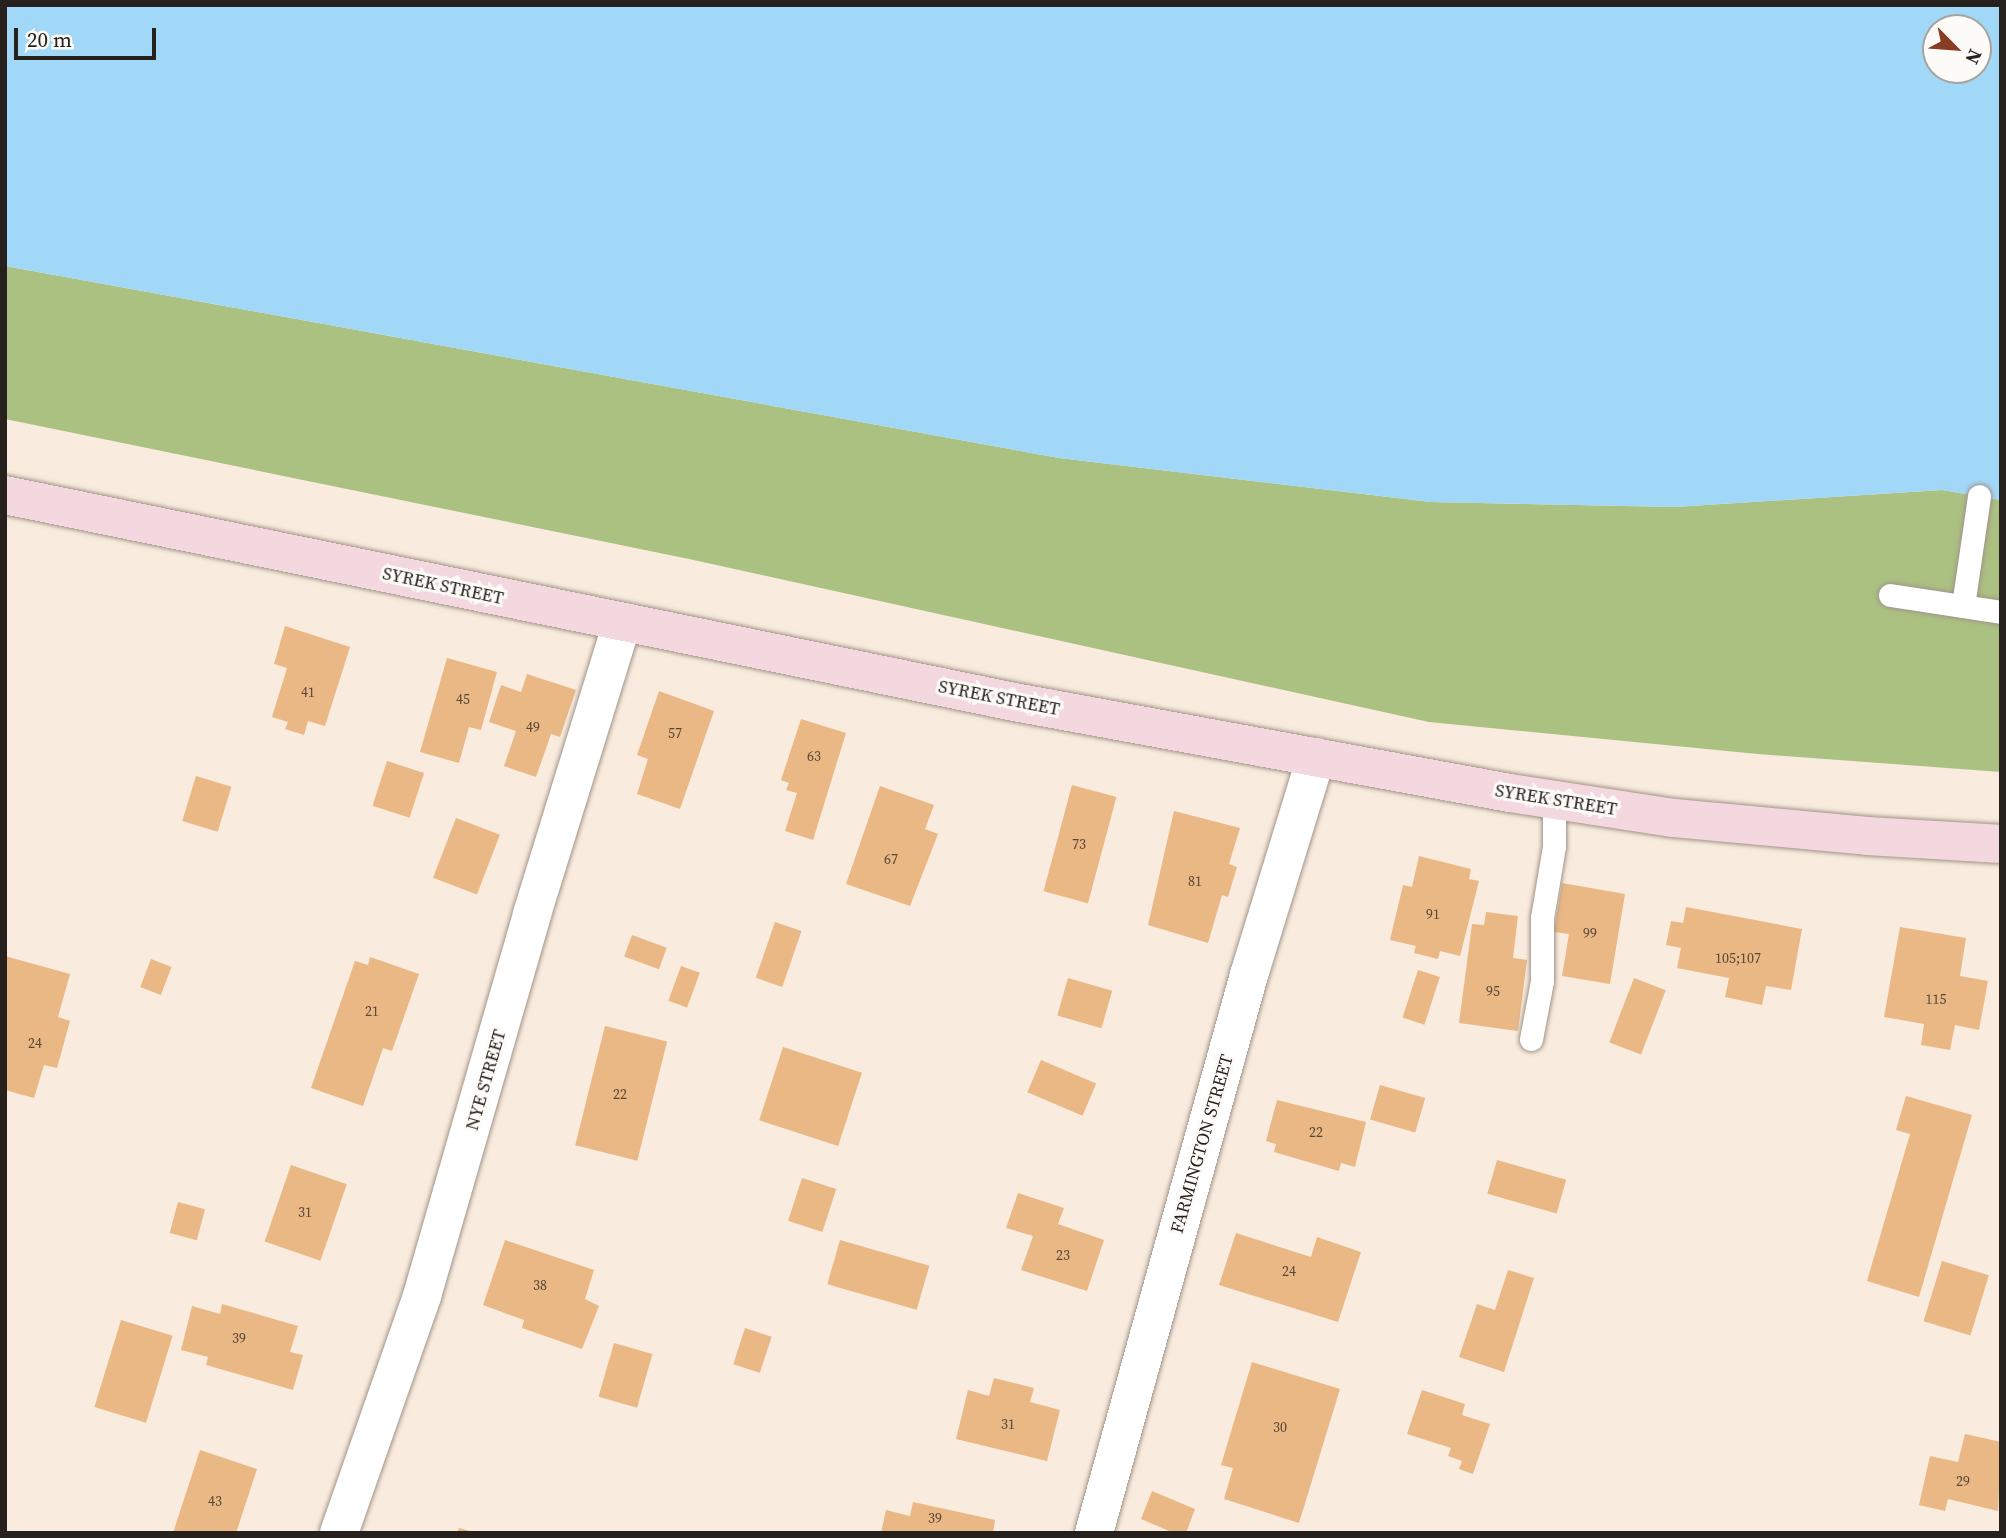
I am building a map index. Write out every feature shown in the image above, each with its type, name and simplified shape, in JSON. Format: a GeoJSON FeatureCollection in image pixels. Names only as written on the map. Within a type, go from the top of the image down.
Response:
{"type":"FeatureCollection","features":[{"type":"Feature","properties":{"kind":"main road","name":"SYREK STREET"},"geometry":{"type":"LineString","coordinates":[[5,495],[622,624],[1554,800],[1688,819],[1867,836],[2001,844]]}},
{"type":"Feature","properties":{"kind":"street","name":"NYE STREET"},"geometry":{"type":"LineString","coordinates":[[339,1533],[422,1296],[533,914],[622,624]]}},
{"type":"Feature","properties":{"kind":"street","name":"FARMINGTON STREET"},"geometry":{"type":"LineString","coordinates":[[1094,1533],[1246,989],[1316,757]]}},
{"type":"Feature","properties":{"kind":"lane"},"geometry":{"type":"LineString","coordinates":[[1963,606],[1979,496]]}},
{"type":"Feature","properties":{"kind":"lane"},"geometry":{"type":"LineString","coordinates":[[1890,594],[2001,612]]}},
{"type":"Feature","properties":{"kind":"lane"},"geometry":{"type":"LineString","coordinates":[[1531,1039],[1542,981],[1542,918],[1555,846],[1554,800]]}},
{"type":"Feature","properties":{"kind":"green space"},"geometry":{"type":"Polygon","coordinates":[[[5,266],[1059,458],[1431,502],[1675,507],[1942,490],[2001,500],[2001,772],[1758,754],[1429,722],[689,559],[5,419],[5,266]]]}},
{"type":"Feature","properties":{"kind":"water"},"geometry":{"type":"Polygon","coordinates":[[[5,5],[2001,5],[2001,500],[1942,490],[1675,507],[1431,502],[1059,458],[5,266],[5,5]]]}},
{"type":"Feature","properties":{"kind":"building"},"geometry":{"type":"Polygon","coordinates":[[[285,626],[350,647],[325,726],[308,721],[304,735],[285,729],[288,722],[272,717],[287,668],[274,664],[285,626]]]}},
{"type":"Feature","properties":{"kind":"building"},"geometry":{"type":"Polygon","coordinates":[[[447,658],[497,672],[481,730],[469,727],[459,763],[420,752],[447,658]]]}},
{"type":"Feature","properties":{"kind":"building"},"geometry":{"type":"Polygon","coordinates":[[[527,674],[576,690],[560,737],[551,734],[536,777],[504,766],[516,731],[489,722],[501,685],[521,692],[527,674]]]}},
{"type":"Feature","properties":{"kind":"building"},"geometry":{"type":"Polygon","coordinates":[[[659,691],[714,711],[680,809],[637,794],[648,759],[637,755],[659,691]]]}},
{"type":"Feature","properties":{"kind":"building"},"geometry":{"type":"Polygon","coordinates":[[[801,719],[846,733],[813,840],[785,831],[797,793],[786,790],[789,783],[781,780],[801,719]]]}},
{"type":"Feature","properties":{"kind":"building"},"geometry":{"type":"Polygon","coordinates":[[[387,761],[424,773],[410,818],[372,806],[387,761]]]}},
{"type":"Feature","properties":{"kind":"building"},"geometry":{"type":"Polygon","coordinates":[[[196,776],[231,787],[218,832],[182,821],[196,776]]]}},
{"type":"Feature","properties":{"kind":"building"},"geometry":{"type":"Polygon","coordinates":[[[1072,785],[1116,797],[1088,903],[1044,891],[1072,785]]]}},
{"type":"Feature","properties":{"kind":"building"},"geometry":{"type":"Polygon","coordinates":[[[880,786],[934,805],[925,829],[938,834],[910,906],[846,884],[880,786]]]}},
{"type":"Feature","properties":{"kind":"building"},"geometry":{"type":"Polygon","coordinates":[[[1174,811],[1240,828],[1229,864],[1237,867],[1228,897],[1222,895],[1208,943],[1148,925],[1174,811]]]}},
{"type":"Feature","properties":{"kind":"building"},"geometry":{"type":"Polygon","coordinates":[[[456,818],[500,835],[477,895],[433,878],[456,818]]]}},
{"type":"Feature","properties":{"kind":"building"},"geometry":{"type":"Polygon","coordinates":[[[1419,856],[1471,869],[1469,879],[1479,881],[1460,956],[1440,951],[1438,959],[1414,953],[1416,946],[1390,940],[1403,885],[1412,887],[1419,856]]]}},
{"type":"Feature","properties":{"kind":"building"},"geometry":{"type":"Polygon","coordinates":[[[1562,883],[1625,894],[1610,984],[1562,976],[1569,934],[1554,932],[1562,883]]]}},
{"type":"Feature","properties":{"kind":"building"},"geometry":{"type":"Polygon","coordinates":[[[1686,907],[1802,929],[1791,990],[1766,986],[1762,1005],[1725,997],[1729,978],[1677,968],[1681,948],[1666,945],[1671,921],[1683,923],[1686,907]]]}},
{"type":"Feature","properties":{"kind":"building"},"geometry":{"type":"Polygon","coordinates":[[[1486,912],[1518,916],[1513,958],[1527,960],[1518,1031],[1459,1023],[1472,924],[1484,925],[1486,912]]]}},
{"type":"Feature","properties":{"kind":"building"},"geometry":{"type":"Polygon","coordinates":[[[775,922],[801,931],[782,987],[756,978],[775,922]]]}},
{"type":"Feature","properties":{"kind":"building"},"geometry":{"type":"Polygon","coordinates":[[[1900,927],[1966,938],[1960,976],[1988,981],[1979,1030],[1955,1025],[1950,1050],[1921,1045],[1924,1024],[1884,1017],[1900,927]]]}},
{"type":"Feature","properties":{"kind":"building"},"geometry":{"type":"Polygon","coordinates":[[[632,935],[667,948],[659,969],[624,957],[632,935]]]}},
{"type":"Feature","properties":{"kind":"building"},"geometry":{"type":"Polygon","coordinates":[[[5,956],[70,974],[58,1017],[70,1021],[57,1068],[44,1065],[34,1098],[5,1090],[5,956]]]}},
{"type":"Feature","properties":{"kind":"building"},"geometry":{"type":"Polygon","coordinates":[[[370,957],[419,974],[392,1051],[383,1048],[363,1106],[311,1088],[355,961],[368,965],[370,957]]]}},
{"type":"Feature","properties":{"kind":"building"},"geometry":{"type":"Polygon","coordinates":[[[151,959],[172,967],[161,995],[140,987],[151,959]]]}},
{"type":"Feature","properties":{"kind":"building"},"geometry":{"type":"Polygon","coordinates":[[[681,966],[700,973],[687,1008],[668,1001],[681,966]]]}},
{"type":"Feature","properties":{"kind":"building"},"geometry":{"type":"Polygon","coordinates":[[[1418,970],[1440,977],[1424,1025],[1403,1018],[1418,970]]]}},
{"type":"Feature","properties":{"kind":"building"},"geometry":{"type":"Polygon","coordinates":[[[1068,978],[1112,991],[1101,1028],[1057,1015],[1068,978]]]}},
{"type":"Feature","properties":{"kind":"building"},"geometry":{"type":"Polygon","coordinates":[[[1634,978],[1666,990],[1641,1055],[1609,1042],[1634,978]]]}},
{"type":"Feature","properties":{"kind":"building"},"geometry":{"type":"Polygon","coordinates":[[[605,1026],[667,1041],[637,1161],[575,1145],[605,1026]]]}},
{"type":"Feature","properties":{"kind":"building"},"geometry":{"type":"Polygon","coordinates":[[[783,1047],[862,1073],[838,1146],[759,1120],[783,1047]]]}},
{"type":"Feature","properties":{"kind":"building"},"geometry":{"type":"Polygon","coordinates":[[[1041,1060],[1096,1083],[1083,1116],[1027,1092],[1041,1060]]]}},
{"type":"Feature","properties":{"kind":"building"},"geometry":{"type":"Polygon","coordinates":[[[1380,1085],[1425,1098],[1415,1133],[1370,1120],[1380,1085]]]}},
{"type":"Feature","properties":{"kind":"building"},"geometry":{"type":"Polygon","coordinates":[[[1906,1096],[1972,1115],[1919,1297],[1867,1281],[1910,1134],[1896,1130],[1906,1096]]]}},
{"type":"Feature","properties":{"kind":"building"},"geometry":{"type":"Polygon","coordinates":[[[1277,1100],[1366,1122],[1355,1167],[1341,1163],[1339,1171],[1274,1152],[1276,1144],[1266,1141],[1277,1100]]]}},
{"type":"Feature","properties":{"kind":"building"},"geometry":{"type":"Polygon","coordinates":[[[1497,1160],[1566,1180],[1557,1213],[1487,1194],[1497,1160]]]}},
{"type":"Feature","properties":{"kind":"building"},"geometry":{"type":"Polygon","coordinates":[[[291,1165],[347,1184],[320,1261],[265,1242],[291,1165]]]}},
{"type":"Feature","properties":{"kind":"building"},"geometry":{"type":"Polygon","coordinates":[[[802,1178],[836,1189],[822,1232],[788,1221],[802,1178]]]}},
{"type":"Feature","properties":{"kind":"building"},"geometry":{"type":"Polygon","coordinates":[[[1018,1193],[1064,1208],[1058,1224],[1104,1240],[1087,1291],[1021,1270],[1033,1236],[1006,1228],[1018,1193]]]}},
{"type":"Feature","properties":{"kind":"building"},"geometry":{"type":"Polygon","coordinates":[[[178,1202],[205,1209],[197,1240],[170,1233],[178,1202]]]}},
{"type":"Feature","properties":{"kind":"building"},"geometry":{"type":"Polygon","coordinates":[[[1236,1233],[1311,1257],[1317,1237],[1361,1252],[1338,1322],[1219,1285],[1236,1233]]]}},
{"type":"Feature","properties":{"kind":"building"},"geometry":{"type":"Polygon","coordinates":[[[505,1240],[594,1270],[585,1299],[599,1306],[582,1349],[522,1328],[524,1320],[483,1305],[505,1240]]]}},
{"type":"Feature","properties":{"kind":"building"},"geometry":{"type":"Polygon","coordinates":[[[840,1240],[929,1266],[917,1310],[827,1284],[840,1240]]]}},
{"type":"Feature","properties":{"kind":"building"},"geometry":{"type":"Polygon","coordinates":[[[1942,1261],[1989,1275],[1970,1336],[1924,1321],[1942,1261]]]}},
{"type":"Feature","properties":{"kind":"building"},"geometry":{"type":"Polygon","coordinates":[[[1508,1270],[1534,1278],[1504,1372],[1459,1357],[1477,1304],[1495,1310],[1508,1270]]]}},
{"type":"Feature","properties":{"kind":"building"},"geometry":{"type":"Polygon","coordinates":[[[222,1304],[298,1326],[290,1352],[303,1355],[293,1390],[206,1365],[208,1357],[181,1350],[192,1306],[220,1314],[222,1304]]]}},
{"type":"Feature","properties":{"kind":"building"},"geometry":{"type":"Polygon","coordinates":[[[121,1320],[173,1336],[146,1423],[94,1407],[121,1320]]]}},
{"type":"Feature","properties":{"kind":"building"},"geometry":{"type":"Polygon","coordinates":[[[745,1328],[772,1337],[760,1373],[733,1364],[745,1328]]]}},
{"type":"Feature","properties":{"kind":"building"},"geometry":{"type":"Polygon","coordinates":[[[614,1343],[652,1354],[637,1408],[599,1397],[614,1343]]]}},
{"type":"Feature","properties":{"kind":"building"},"geometry":{"type":"Polygon","coordinates":[[[1252,1362],[1340,1389],[1299,1523],[1224,1499],[1233,1468],[1221,1465],[1252,1362]]]}},
{"type":"Feature","properties":{"kind":"building"},"geometry":{"type":"Polygon","coordinates":[[[994,1378],[1034,1388],[1030,1402],[1060,1410],[1047,1461],[956,1439],[968,1390],[989,1396],[994,1378]]]}},
{"type":"Feature","properties":{"kind":"building"},"geometry":{"type":"Polygon","coordinates":[[[1422,1390],[1465,1404],[1462,1415],[1490,1424],[1473,1474],[1459,1469],[1462,1461],[1448,1456],[1451,1448],[1407,1434],[1422,1390]]]}},
{"type":"Feature","properties":{"kind":"building"},"geometry":{"type":"Polygon","coordinates":[[[1965,1434],[2001,1442],[1998,1511],[1948,1499],[1945,1511],[1919,1505],[1930,1456],[1958,1462],[1965,1434]]]}},
{"type":"Feature","properties":{"kind":"building"},"geometry":{"type":"Polygon","coordinates":[[[200,1450],[257,1469],[236,1533],[173,1533],[200,1450]]]}},
{"type":"Feature","properties":{"kind":"building"},"geometry":{"type":"Polygon","coordinates":[[[1152,1491],[1195,1509],[1186,1533],[1174,1533],[1141,1519],[1152,1491]]]}},
{"type":"Feature","properties":{"kind":"building"},"geometry":{"type":"Polygon","coordinates":[[[913,1502],[995,1520],[993,1533],[881,1533],[886,1510],[910,1516],[913,1502]]]}},
{"type":"Feature","properties":{"kind":"building"},"geometry":{"type":"Polygon","coordinates":[[[459,1528],[474,1532],[474,1533],[457,1533],[459,1528]]]}}]}
